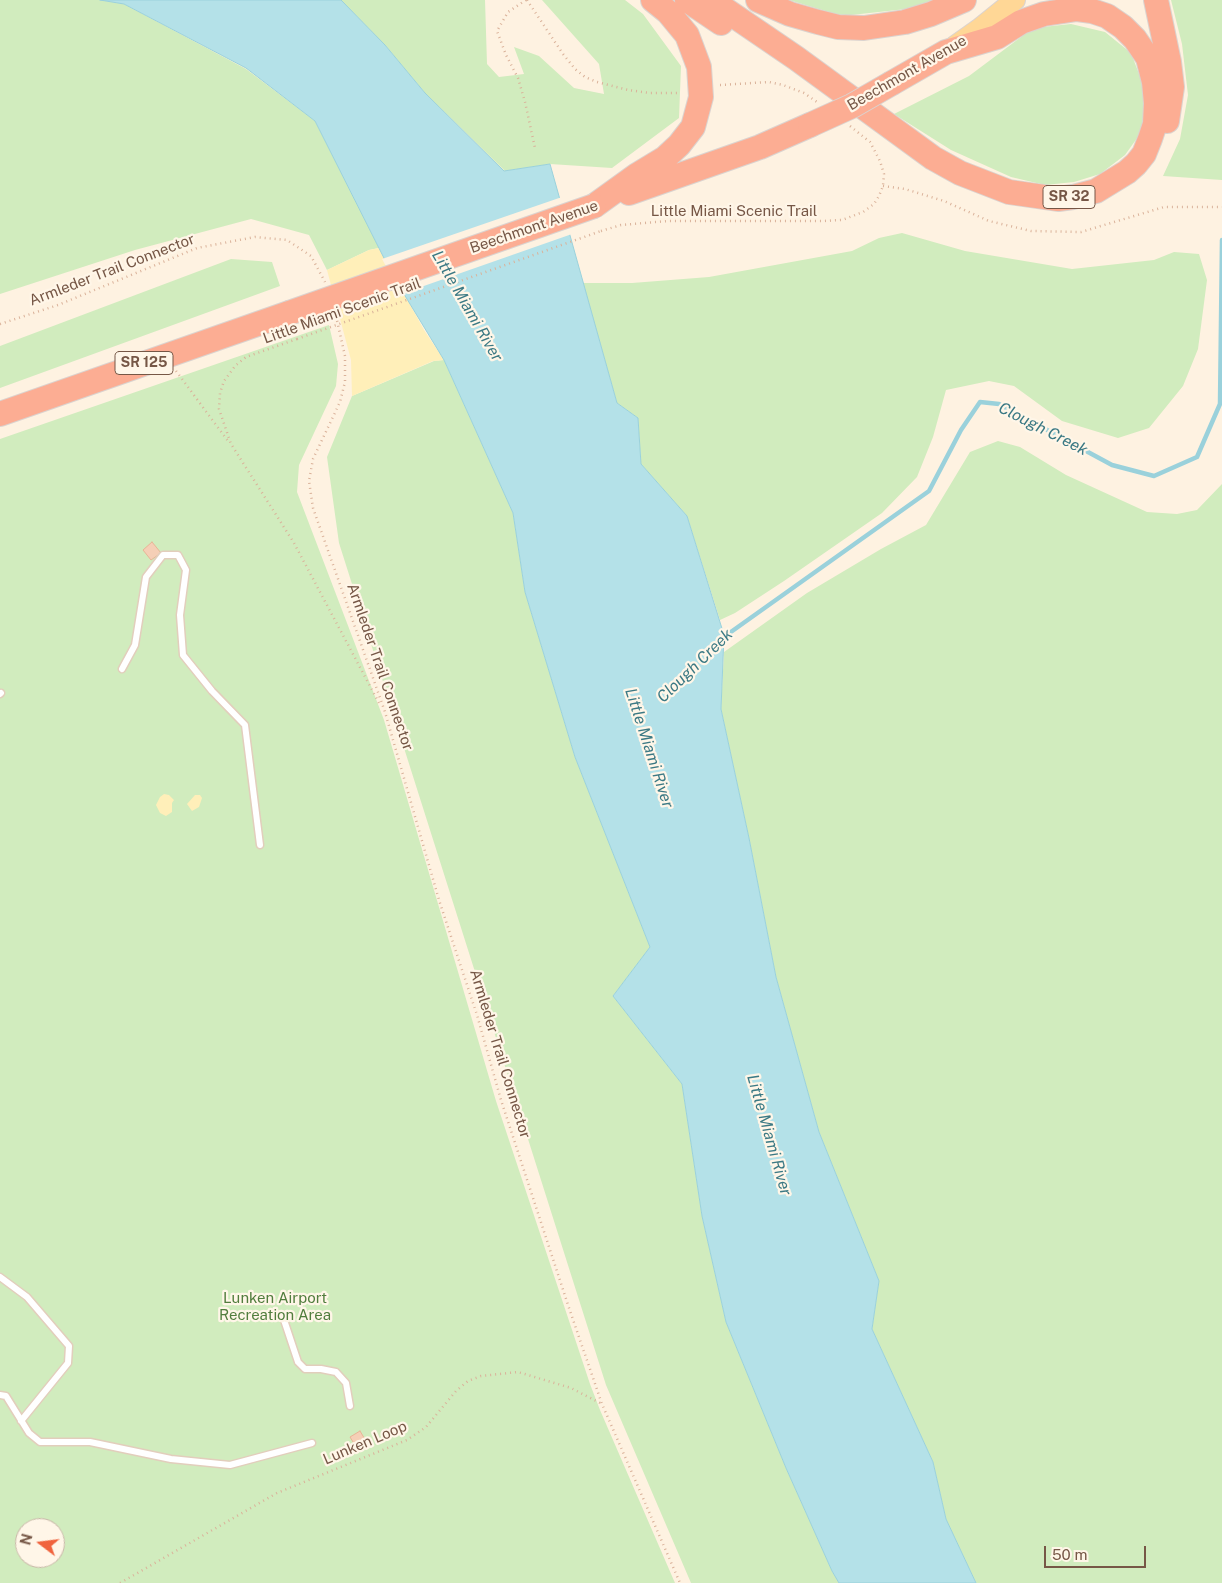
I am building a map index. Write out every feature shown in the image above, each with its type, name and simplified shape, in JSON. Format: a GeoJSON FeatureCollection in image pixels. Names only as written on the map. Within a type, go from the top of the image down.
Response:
{"type":"FeatureCollection","features":[{"type":"Feature","properties":{"kind":"highway","name":"SR 32"},"geometry":{"type":"LineString","coordinates":[[594,206],[664,158],[678,146],[692,128],[700,97],[699,67],[687,35],[668,12],[653,0]]}},
{"type":"Feature","properties":{"kind":"highway"},"geometry":{"type":"LineString","coordinates":[[687,0],[802,77],[904,149],[966,189],[1008,205],[1054,211],[1093,205],[1129,189],[1151,165],[1165,130],[1172,88],[1169,62],[1156,0]]}},
{"type":"Feature","properties":{"kind":"highway","name":"SR 32"},"geometry":{"type":"LineString","coordinates":[[711,0],[796,58],[933,158],[960,173],[1009,192],[1058,199],[1096,191],[1127,172],[1144,154],[1155,124],[1156,103],[1154,82],[1148,58],[1135,39],[1123,27],[1107,16],[1077,9],[1044,14],[1021,22],[997,37],[946,52]]}},
{"type":"Feature","properties":{"kind":"highway"},"geometry":{"type":"LineString","coordinates":[[758,0],[790,14],[818,22],[864,28],[905,22],[953,3]]}},
{"type":"Feature","properties":{"kind":"highway","name":"Beechmont Avenue"},"geometry":{"type":"LineString","coordinates":[[0,414],[760,147],[815,115],[852,106],[946,52]]}},
{"type":"Feature","properties":{"kind":"main road","name":"Beechmont Avenue"},"geometry":{"type":"LineString","coordinates":[[946,52],[1015,0]]}},
{"type":"Feature","properties":{"kind":"lane"},"geometry":{"type":"LineString","coordinates":[[122,669],[134,645],[146,576],[163,554],[178,555],[186,570],[180,615],[183,655],[212,691],[245,725],[260,845]]}},
{"type":"Feature","properties":{"kind":"lane"},"geometry":{"type":"LineString","coordinates":[[0,1277],[27,1297],[69,1346],[68,1363],[21,1421]]}},
{"type":"Feature","properties":{"kind":"lane"},"geometry":{"type":"LineString","coordinates":[[283,1317],[298,1362],[305,1369],[321,1369],[336,1372],[346,1382],[350,1406]]}},
{"type":"Feature","properties":{"kind":"lane"},"geometry":{"type":"LineString","coordinates":[[0,1396],[6,1396],[29,1433],[40,1442],[90,1442],[171,1460],[220,1464],[230,1464],[312,1443]]}},
{"type":"Feature","properties":{"kind":"path"},"geometry":{"type":"LineString","coordinates":[[535,148],[518,78],[506,55],[497,31],[508,12],[526,0],[563,54],[575,69],[585,77],[597,82],[650,94],[677,93]]}},
{"type":"Feature","properties":{"kind":"path"},"geometry":{"type":"LineString","coordinates":[[720,84],[769,82],[783,84],[804,93],[815,115]]}},
{"type":"Feature","properties":{"kind":"path","name":"Little Miami Scenic Trail"},"geometry":{"type":"LineString","coordinates":[[384,712],[294,543],[231,444],[220,409],[220,393],[224,381],[235,366],[246,358],[297,339],[621,225],[668,221],[842,220],[863,212],[874,204],[879,196],[883,186],[884,174],[870,142],[844,122]]}},
{"type":"Feature","properties":{"kind":"path"},"geometry":{"type":"LineString","coordinates":[[1188,207],[1222,207]]}},
{"type":"Feature","properties":{"kind":"path","name":"Armleder Trail Connector"},"geometry":{"type":"LineString","coordinates":[[0,324],[58,304],[197,248],[255,237],[287,240],[311,256],[328,290]]}},
{"type":"Feature","properties":{"kind":"path","name":"Armleder Trail Connector"},"geometry":{"type":"LineString","coordinates":[[334,309],[345,356],[345,382],[340,402],[313,459],[309,481],[313,508],[384,712],[439,900],[477,1015],[501,1100],[602,1404]]}},
{"type":"Feature","properties":{"kind":"path"},"geometry":{"type":"LineString","coordinates":[[164,356],[231,444]]}},
{"type":"Feature","properties":{"kind":"path","name":"Lunken Loop"},"geometry":{"type":"LineString","coordinates":[[120,1583],[277,1494],[407,1440],[426,1427],[456,1391],[468,1381],[481,1376],[518,1372],[570,1388],[602,1404]]}},
{"type":"Feature","properties":{"kind":"path"},"geometry":{"type":"LineString","coordinates":[[602,1404],[680,1583]]}},
{"type":"Feature","properties":{"kind":"green space"},"geometry":{"type":"Polygon","coordinates":[[[0,0],[100,0],[124,4],[246,69],[315,121],[379,248],[369,250],[327,270],[309,235],[251,219],[135,250],[0,294],[0,0]]]}},
{"type":"Feature","properties":{"kind":"green space"},"geometry":{"type":"Polygon","coordinates":[[[341,0],[485,0],[487,64],[499,77],[524,74],[514,47],[539,56],[574,88],[604,94],[599,64],[542,0],[625,0],[643,14],[681,66],[679,118],[612,168],[550,164],[505,171],[425,93],[385,45],[341,0]]]}},
{"type":"Feature","properties":{"kind":"green space"},"geometry":{"type":"Polygon","coordinates":[[[789,0],[937,0],[906,9],[842,16],[789,0]]]}},
{"type":"Feature","properties":{"kind":"green space"},"geometry":{"type":"Polygon","coordinates":[[[1171,0],[1222,0],[1222,180],[1163,176],[1180,139],[1188,95],[1182,44],[1171,0]]]}},
{"type":"Feature","properties":{"kind":"green space"},"geometry":{"type":"Polygon","coordinates":[[[1071,24],[1105,32],[1131,53],[1144,87],[1145,110],[1140,134],[1125,155],[1100,174],[1074,182],[1045,185],[1011,177],[951,150],[894,114],[969,76],[1033,28],[1071,24]]]}},
{"type":"Feature","properties":{"kind":"green space"},"geometry":{"type":"Polygon","coordinates":[[[902,233],[965,251],[1072,269],[1154,260],[1174,252],[1199,254],[1207,280],[1198,349],[1183,386],[1149,428],[1118,438],[1062,421],[1014,386],[989,381],[946,390],[933,437],[917,477],[882,513],[784,581],[735,613],[720,620],[687,516],[641,464],[638,418],[617,403],[583,283],[632,283],[709,277],[852,251],[879,238],[902,233]]]}},
{"type":"Feature","properties":{"kind":"green space"},"geometry":{"type":"Polygon","coordinates":[[[231,259],[272,262],[280,286],[0,388],[0,346],[231,259]]]}},
{"type":"Feature","properties":{"kind":"green space","name":"Lunken Airport Recreation Area"},"geometry":{"type":"Polygon","coordinates":[[[329,325],[338,364],[336,386],[299,465],[297,492],[384,720],[496,1101],[590,1384],[675,1583],[0,1583],[0,439],[329,325]]]}},
{"type":"Feature","properties":{"kind":"green space"},"geometry":{"type":"Polygon","coordinates":[[[444,360],[513,513],[525,592],[575,757],[650,947],[613,996],[682,1084],[702,1216],[726,1322],[786,1468],[839,1583],[691,1583],[606,1385],[339,543],[327,457],[352,396],[434,361],[444,360]]]}},
{"type":"Feature","properties":{"kind":"green space"},"geometry":{"type":"Polygon","coordinates":[[[998,441],[1020,447],[1066,475],[1147,512],[1177,514],[1197,510],[1222,484],[1222,1583],[976,1583],[946,1519],[933,1462],[872,1329],[879,1281],[819,1132],[776,977],[721,709],[724,652],[807,593],[926,525],[970,452],[998,441]]]}},
{"type":"Feature","properties":{"kind":"sand"},"geometry":{"type":"Polygon","coordinates":[[[379,248],[424,330],[444,360],[433,361],[352,396],[351,360],[327,270],[369,250],[379,248]]]}},
{"type":"Feature","properties":{"kind":"sand"},"geometry":{"type":"Polygon","coordinates":[[[164,794],[169,795],[174,800],[172,812],[166,816],[160,813],[156,805],[164,794]]]}},
{"type":"Feature","properties":{"kind":"sand"},"geometry":{"type":"Polygon","coordinates":[[[195,795],[200,795],[202,798],[199,807],[192,811],[187,804],[195,795]]]}},
{"type":"Feature","properties":{"kind":"water","name":"Little Miami River"},"geometry":{"type":"Polygon","coordinates":[[[100,0],[341,0],[385,45],[425,93],[504,171],[550,164],[617,403],[638,418],[641,464],[687,516],[724,635],[721,709],[776,977],[819,1132],[879,1281],[872,1329],[933,1462],[946,1519],[976,1583],[839,1583],[832,1571],[786,1468],[726,1322],[702,1216],[682,1084],[613,996],[650,947],[575,757],[525,592],[513,513],[444,360],[393,276],[315,121],[246,68],[124,4],[100,0]]]}},
{"type":"Feature","properties":{"kind":"pier"},"geometry":{"type":"Polygon","coordinates":[[[562,197],[572,234],[401,294],[382,259],[562,197]]]}},
{"type":"Feature","properties":{"kind":"building"},"geometry":{"type":"Polygon","coordinates":[[[152,542],[161,553],[151,560],[143,550],[152,542]]]}},
{"type":"Feature","properties":{"kind":"building"},"geometry":{"type":"Polygon","coordinates":[[[360,1431],[366,1441],[356,1447],[350,1437],[360,1431]]]}},
{"type":"Feature","properties":{"kind":"waterway","name":"Clough Creek"},"geometry":{"type":"LineString","coordinates":[[721,639],[929,491],[961,430],[980,402],[999,404],[1112,465],[1154,476],[1197,457],[1220,404],[1222,240]]}}]}
